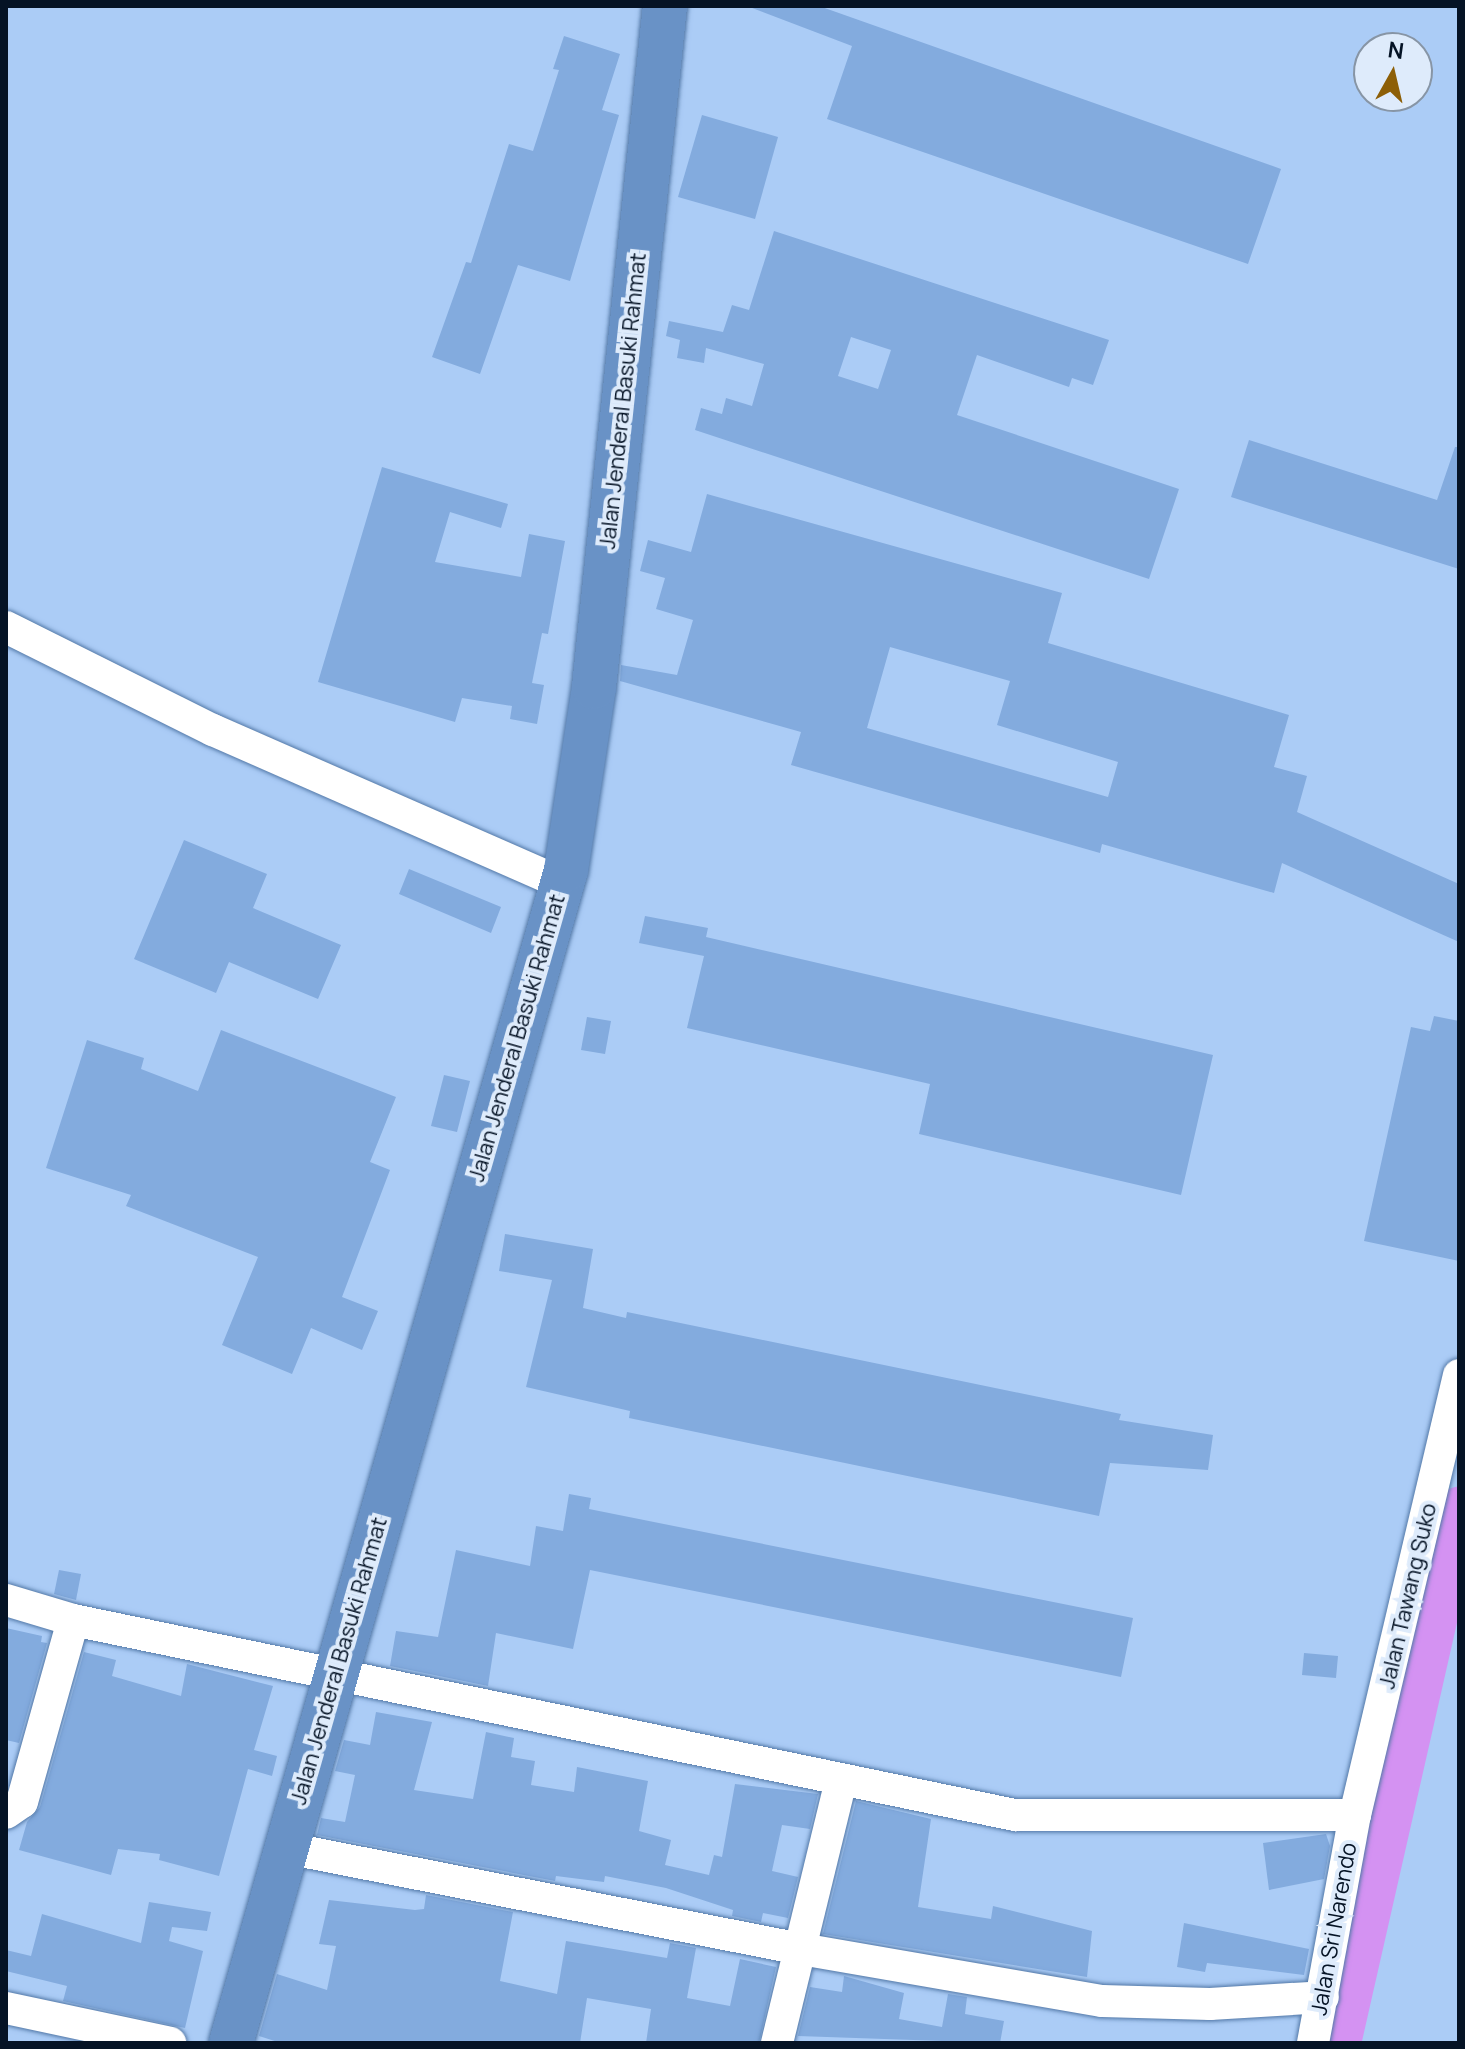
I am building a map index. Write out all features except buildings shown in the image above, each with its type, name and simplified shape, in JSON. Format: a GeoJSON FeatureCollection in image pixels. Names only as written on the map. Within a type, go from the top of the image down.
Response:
{"type":"FeatureCollection","features":[{"type":"Feature","properties":{"kind":"highway","name":"Jalan Jenderal Basuki Rahmat"},"geometry":{"type":"LineString","coordinates":[[231,2043],[563,884],[594,687],[665,6]]}},
{"type":"Feature","properties":{"kind":"street"},"geometry":{"type":"LineString","coordinates":[[6,627],[213,730],[563,884]]}},
{"type":"Feature","properties":{"kind":"street","name":"Jalan Tawang Suko"},"geometry":{"type":"LineString","coordinates":[[1355,1815],[1459,1375]]}},
{"type":"Feature","properties":{"kind":"street"},"geometry":{"type":"LineString","coordinates":[[6,1600],[73,1620],[1015,1815],[1355,1815]]}},
{"type":"Feature","properties":{"kind":"street"},"geometry":{"type":"LineString","coordinates":[[6,1813],[22,1802],[73,1620]]}},
{"type":"Feature","properties":{"kind":"street"},"geometry":{"type":"LineString","coordinates":[[777,2043],[841,1781]]}},
{"type":"Feature","properties":{"kind":"street","name":"Jalan Sri Narendo"},"geometry":{"type":"LineString","coordinates":[[1313,2043],[1355,1815]]}},
{"type":"Feature","properties":{"kind":"street"},"geometry":{"type":"LineString","coordinates":[[286,1848],[801,1949],[1114,2002],[1323,1997]]}},
{"type":"Feature","properties":{"kind":"street"},"geometry":{"type":"LineString","coordinates":[[6,2008],[170,2043]]}},
{"type":"Feature","properties":{"kind":"waterway"},"geometry":{"type":"LineString","coordinates":[[1338,2043],[1459,1510]]}}]}
